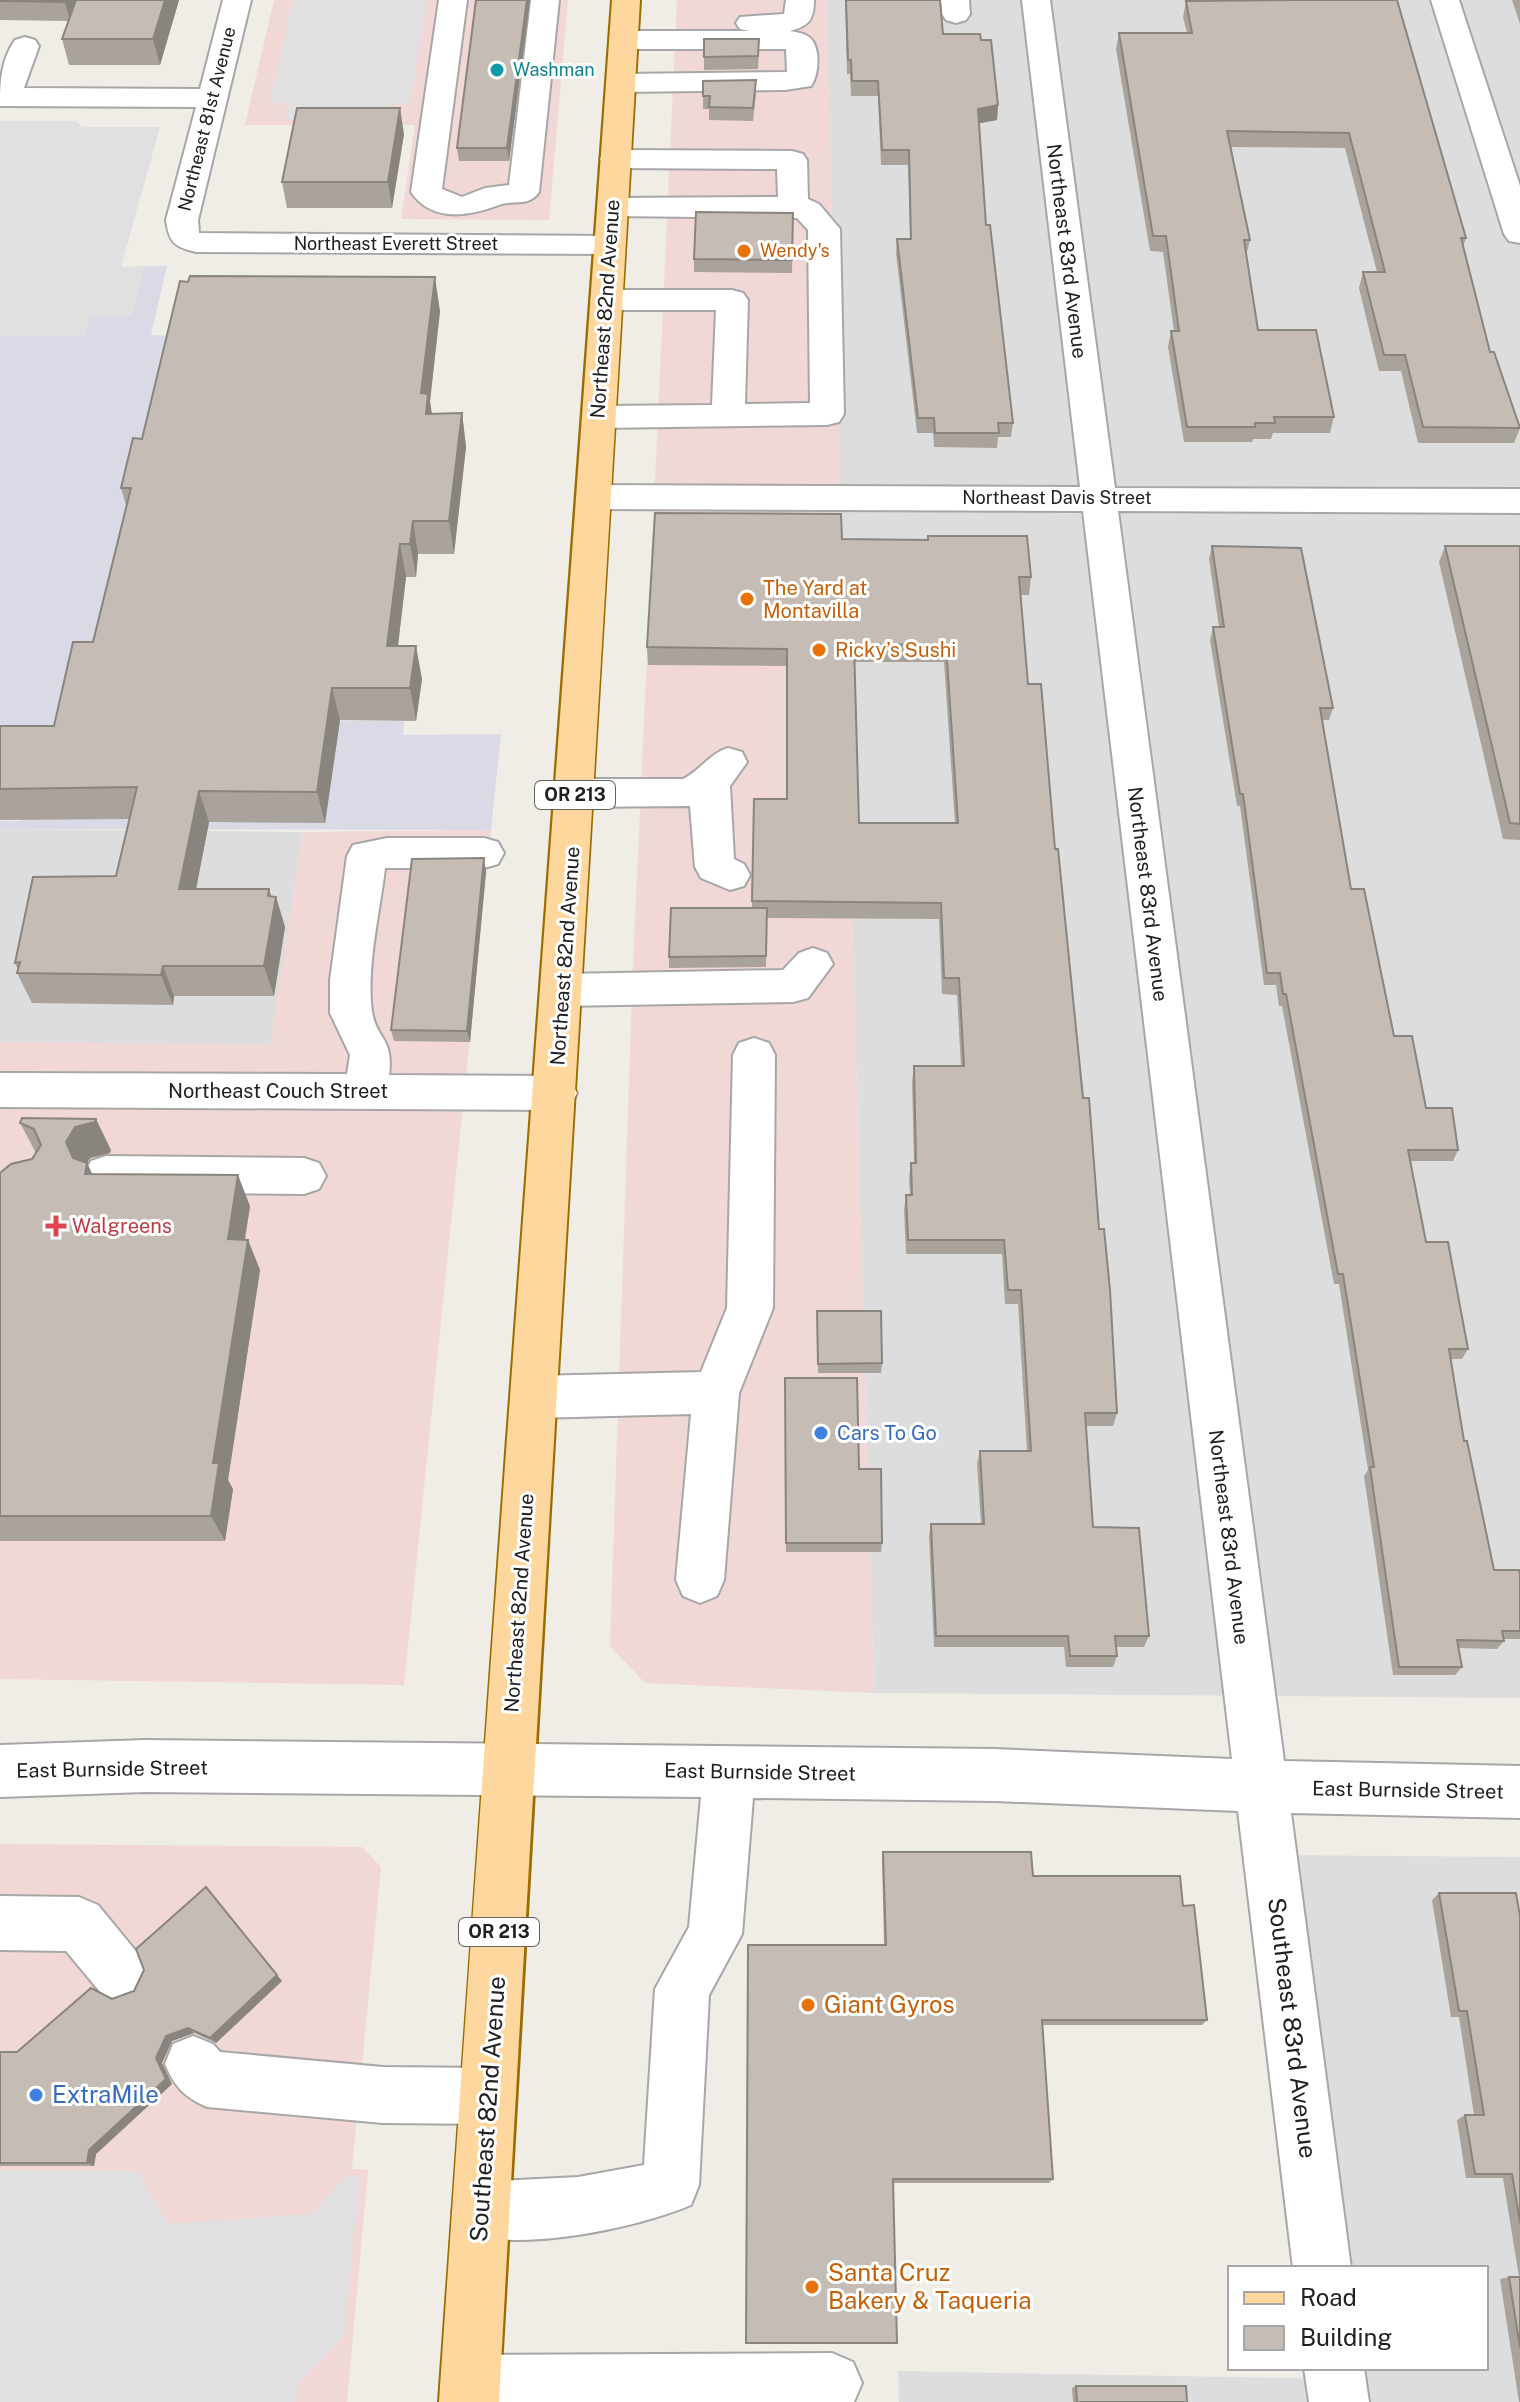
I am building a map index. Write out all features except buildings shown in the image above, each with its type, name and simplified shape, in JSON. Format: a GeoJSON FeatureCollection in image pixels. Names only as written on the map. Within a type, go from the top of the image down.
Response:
{"type":"FeatureCollection","features":[{"type":"Feature","properties":{"kind":"main road","name":"Northeast 82nd Avenue"},"geometry":{"type":"LineString","coordinates":[[508,1768],[563,990],[626,0]]}},
{"type":"Feature","properties":{"kind":"main road","name":"Southeast 82nd Avenue"},"geometry":{"type":"LineString","coordinates":[[470,2393],[508,1768]]}},
{"type":"Feature","properties":{"kind":"street","name":"Northeast 81st Avenue"},"geometry":{"type":"LineString","coordinates":[[184,238],[182,220],[237,0]]}},
{"type":"Feature","properties":{"kind":"street"},"geometry":{"type":"LineString","coordinates":[[453,0],[426,192],[436,200],[460,207],[475,205],[497,193],[520,195],[524,192],[545,0]]}},
{"type":"Feature","properties":{"kind":"street"},"geometry":{"type":"LineString","coordinates":[[727,23],[789,23],[800,17],[800,0]]}},
{"type":"Feature","properties":{"kind":"street","name":"Northeast 83rd Avenue"},"geometry":{"type":"LineString","coordinates":[[1036,0],[1261,1787]]}},
{"type":"Feature","properties":{"kind":"street"},"geometry":{"type":"LineString","coordinates":[[1445,0],[1520,234]]}},
{"type":"Feature","properties":{"kind":"street"},"geometry":{"type":"LineString","coordinates":[[621,83],[800,94],[803,72],[799,43],[792,40],[623,40]]}},
{"type":"Feature","properties":{"kind":"street"},"geometry":{"type":"LineString","coordinates":[[25,46],[3,97],[212,98]]}},
{"type":"Feature","properties":{"kind":"street"},"geometry":{"type":"LineString","coordinates":[[599,417],[827,414],[824,229],[808,211],[793,201],[792,160],[615,159]]}},
{"type":"Feature","properties":{"kind":"street"},"geometry":{"type":"LineString","coordinates":[[492,161],[491,182],[497,193]]}},
{"type":"Feature","properties":{"kind":"street"},"geometry":{"type":"LineString","coordinates":[[612,207],[798,206]]}},
{"type":"Feature","properties":{"kind":"street","name":"Northeast Everett Street"},"geometry":{"type":"LineString","coordinates":[[184,238],[196,243],[609,245]]}},
{"type":"Feature","properties":{"kind":"street"},"geometry":{"type":"LineString","coordinates":[[606,300],[732,300],[728,416]]}},
{"type":"Feature","properties":{"kind":"street","name":"Northeast Davis Street"},"geometry":{"type":"LineString","coordinates":[[594,497],[1520,501]]}},
{"type":"Feature","properties":{"kind":"street"},"geometry":{"type":"LineString","coordinates":[[575,793],[687,793],[720,772],[709,799],[715,867],[730,875]]}},
{"type":"Feature","properties":{"kind":"street"},"geometry":{"type":"LineString","coordinates":[[366,1092],[371,1053],[351,1013],[351,980],[367,856],[387,853],[484,853]]}},
{"type":"Feature","properties":{"kind":"street"},"geometry":{"type":"LineString","coordinates":[[563,990],[793,986],[813,964]]}},
{"type":"Feature","properties":{"kind":"street"},"geometry":{"type":"LineString","coordinates":[[700,1580],[716,1393],[750,1308],[754,1055]]}},
{"type":"Feature","properties":{"kind":"street","name":"Northeast Couch Street"},"geometry":{"type":"LineString","coordinates":[[0,1090],[556,1093]]}},
{"type":"Feature","properties":{"kind":"street"},"geometry":{"type":"LineString","coordinates":[[106,1174],[304,1176]]}},
{"type":"Feature","properties":{"kind":"street"},"geometry":{"type":"LineString","coordinates":[[534,1397],[716,1393]]}},
{"type":"Feature","properties":{"kind":"street","name":"East Burnside Street"},"geometry":{"type":"LineString","coordinates":[[0,1771],[145,1766],[508,1768],[995,1775],[1261,1787],[1520,1792]]}},
{"type":"Feature","properties":{"kind":"street"},"geometry":{"type":"LineString","coordinates":[[481,2211],[599,2206],[641,2197],[671,2185],[682,1989],[715,1934],[729,1772]]}},
{"type":"Feature","properties":{"kind":"street","name":"Southeast 83rd Avenue"},"geometry":{"type":"LineString","coordinates":[[1261,1787],[1322,2266]]}},
{"type":"Feature","properties":{"kind":"street"},"geometry":{"type":"LineString","coordinates":[[0,1923],[79,1924],[120,1974]]}},
{"type":"Feature","properties":{"kind":"street"},"geometry":{"type":"LineString","coordinates":[[193,2064],[207,2079],[383,2095],[488,2096]]}},
{"type":"Feature","properties":{"kind":"street"},"geometry":{"type":"LineString","coordinates":[[1334,2370],[1339,2402]]}},
{"type":"Feature","properties":{"kind":"street"},"geometry":{"type":"LineString","coordinates":[[470,2393],[832,2383]]}},
{"type":"Feature","properties":{"kind":"shaded area"},"geometry":{"type":"Polygon","coordinates":[[[274,0],[568,0],[549,220],[401,219],[415,125],[245,125],[274,0]]]}},
{"type":"Feature","properties":{"kind":"shaded area"},"geometry":{"type":"Polygon","coordinates":[[[293,0],[427,0],[410,104],[392,104],[389,119],[286,119],[289,103],[270,103],[293,0]]]}},
{"type":"Feature","properties":{"kind":"shaded area"},"geometry":{"type":"Polygon","coordinates":[[[677,0],[826,0],[874,1693],[645,1683],[610,1646],[633,963],[677,0]]]}},
{"type":"Feature","properties":{"kind":"shaded area"},"geometry":{"type":"Polygon","coordinates":[[[826,0],[1520,0],[1520,1698],[874,1693],[826,0]]]}},
{"type":"Feature","properties":{"kind":"shaded area"},"geometry":{"type":"Polygon","coordinates":[[[0,121],[76,121],[82,127],[160,127],[121,267],[145,266],[132,316],[91,316],[84,336],[0,336],[0,121]]]}},
{"type":"Feature","properties":{"kind":"shaded area"},"geometry":{"type":"Polygon","coordinates":[[[145,266],[167,266],[151,335],[184,337],[169,720],[404,721],[403,735],[501,734],[491,830],[0,829],[0,821],[21,821],[34,771],[0,758],[0,336],[84,336],[90,316],[132,316],[145,266]]]}},
{"type":"Feature","properties":{"kind":"shaded area"},"geometry":{"type":"Polygon","coordinates":[[[0,829],[303,832],[271,1045],[0,1042],[0,829]]]}},
{"type":"Feature","properties":{"kind":"shaded area"},"geometry":{"type":"Polygon","coordinates":[[[491,830],[404,1685],[0,1679],[0,1042],[270,1045],[303,832],[491,830]]]}},
{"type":"Feature","properties":{"kind":"shaded area"},"geometry":{"type":"Polygon","coordinates":[[[0,1844],[362,1847],[381,1867],[352,2169],[368,2170],[347,2402],[0,2402],[0,1844]]]}},
{"type":"Feature","properties":{"kind":"shaded area"},"geometry":{"type":"Polygon","coordinates":[[[1277,1855],[1520,1857],[1520,2402],[899,2402],[898,2371],[1341,2379],[1341,2370],[1488,2370],[1488,2266],[1328,2266],[1277,1855]]]}},
{"type":"Feature","properties":{"kind":"shaded area"},"geometry":{"type":"Polygon","coordinates":[[[0,2170],[137,2171],[168,2224],[312,2214],[343,2178],[360,2176],[344,2336],[298,2383],[296,2402],[0,2402],[0,2170]]]}},
{"type":"Feature","properties":{"kind":"place","name":"Washman"},"geometry":{"type":"Point","coordinates":[497,70]}},
{"type":"Feature","properties":{"kind":"place","name":"Wendy's"},"geometry":{"type":"Point","coordinates":[744,251]}},
{"type":"Feature","properties":{"kind":"place","name":"The Yard at Montavilla"},"geometry":{"type":"Point","coordinates":[747,599]}},
{"type":"Feature","properties":{"kind":"place","name":"Ricky’s Sushi"},"geometry":{"type":"Point","coordinates":[819,650]}},
{"type":"Feature","properties":{"kind":"place","name":"Walgreens"},"geometry":{"type":"Point","coordinates":[56,1226]}},
{"type":"Feature","properties":{"kind":"place","name":"Cars To Go"},"geometry":{"type":"Point","coordinates":[821,1433]}},
{"type":"Feature","properties":{"kind":"place","name":"Giant Gyros"},"geometry":{"type":"Point","coordinates":[808,2005]}},
{"type":"Feature","properties":{"kind":"place","name":"ExtraMile"},"geometry":{"type":"Point","coordinates":[36,2095]}},
{"type":"Feature","properties":{"kind":"place","name":"Santa Cruz Bakery & Taqueria"},"geometry":{"type":"Point","coordinates":[812,2287]}}]}
